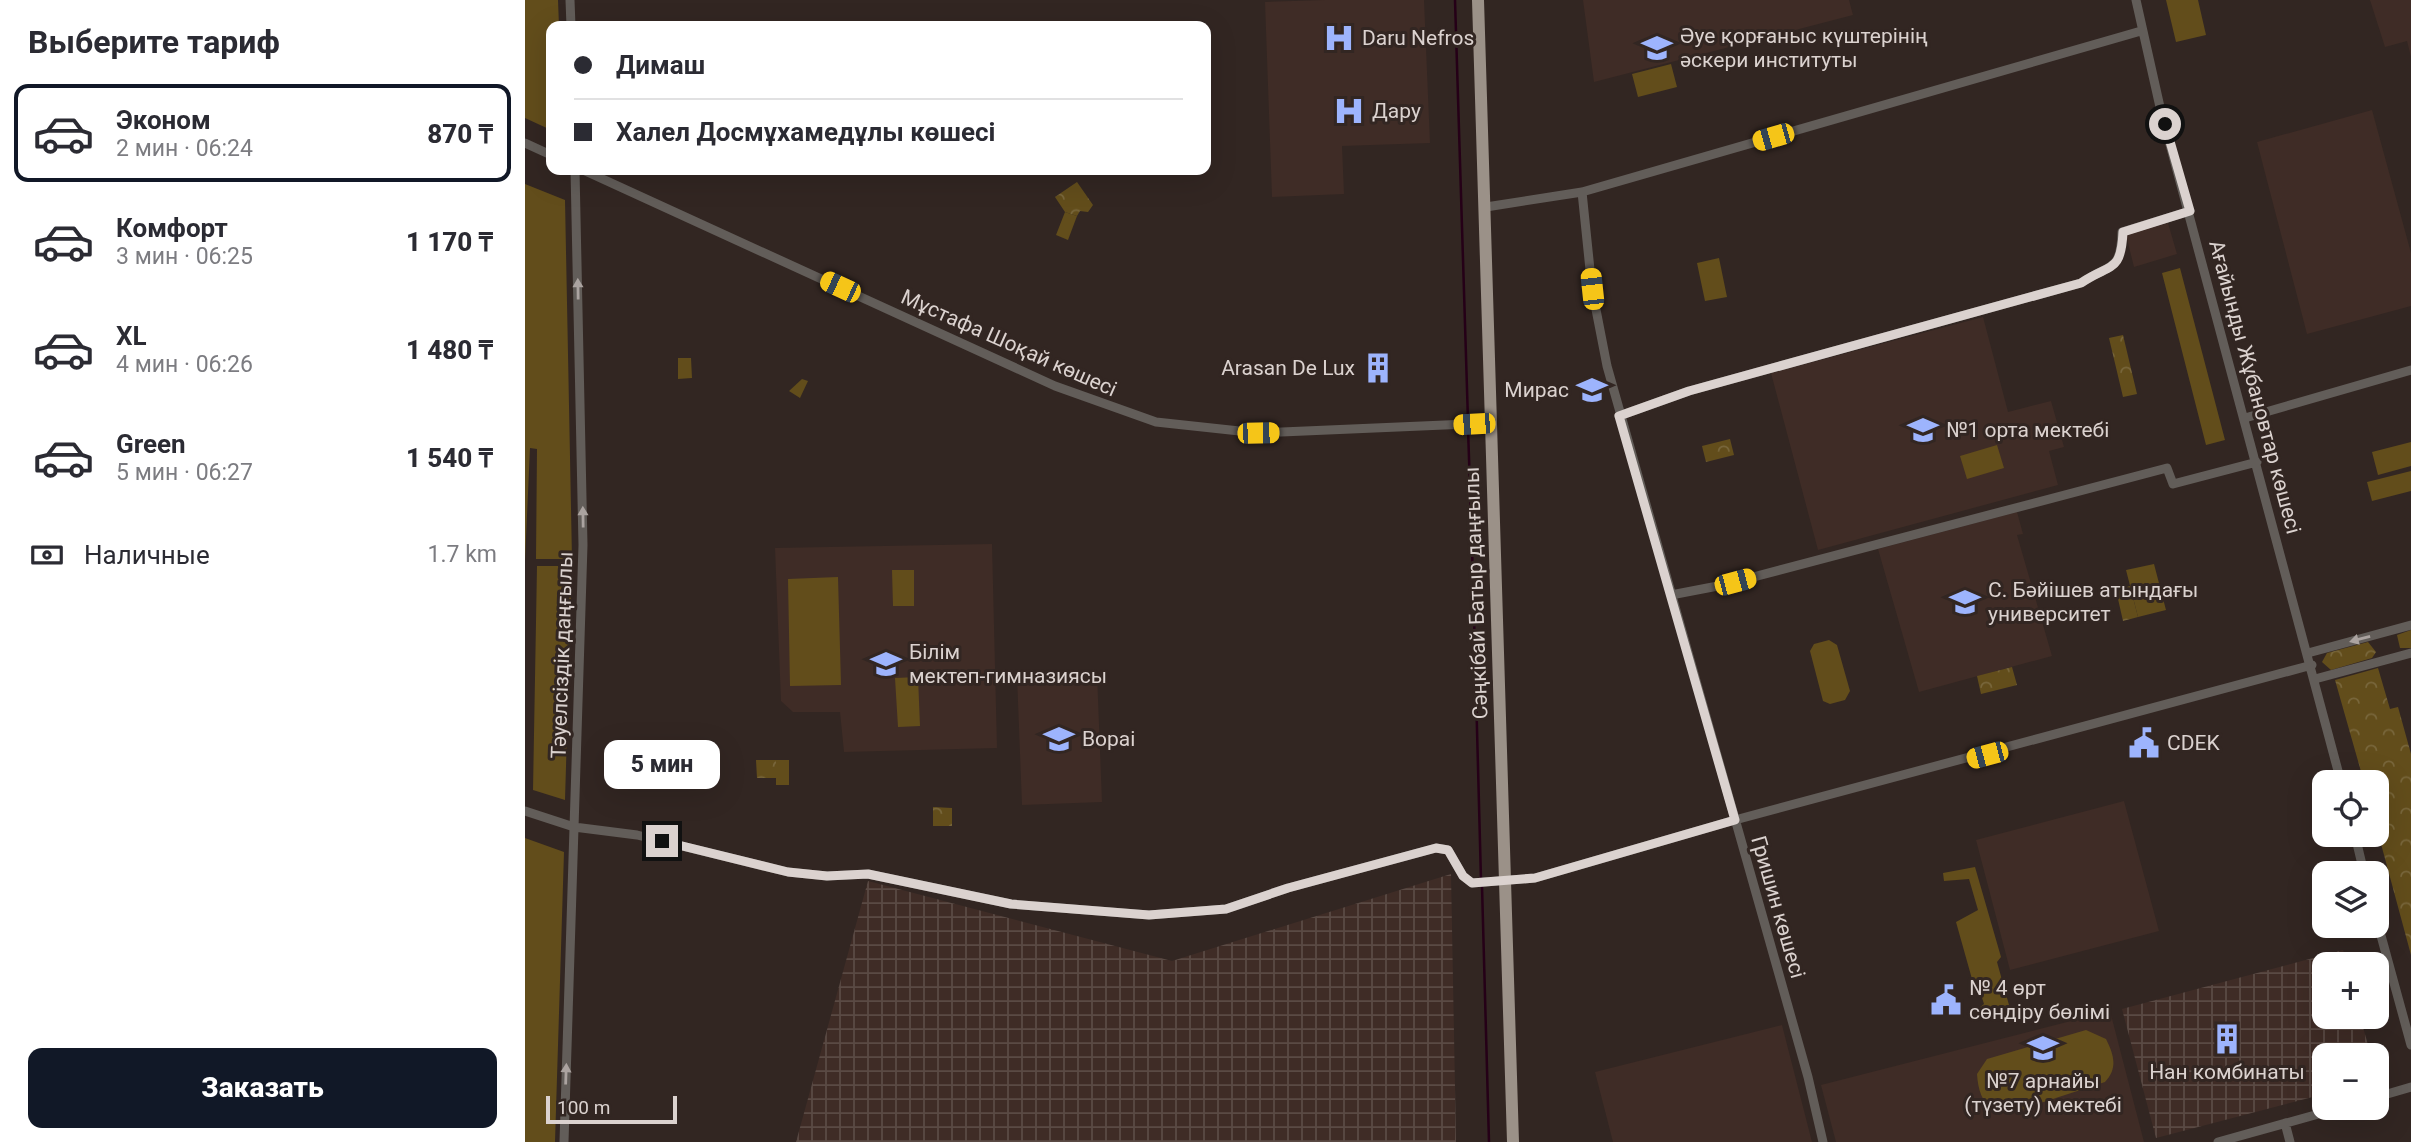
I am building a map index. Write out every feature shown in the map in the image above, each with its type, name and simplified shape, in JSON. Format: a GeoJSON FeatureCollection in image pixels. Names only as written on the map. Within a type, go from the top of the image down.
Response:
{"type":"FeatureCollection","features":[{"type":"Feature","properties":{"kind":"main road","name":"Сәңкібай Батыр даңғылы"},"geometry":{"type":"LineString","coordinates":[[1478,0],[1491,423],[1497,883],[1513,1142]]}},
{"type":"Feature","properties":{"kind":"street"},"geometry":{"type":"LineString","coordinates":[[570,0],[571,21]]}},
{"type":"Feature","properties":{"kind":"street","name":"Ағайынды Жұбановтар көшесі"},"geometry":{"type":"LineString","coordinates":[[2136,0],[2141,31],[2338,770]]}},
{"type":"Feature","properties":{"kind":"street"},"geometry":{"type":"LineString","coordinates":[[1486,207],[1582,192],[2141,31]]}},
{"type":"Feature","properties":{"kind":"street"},"geometry":{"type":"LineString","coordinates":[[525,143],[546,153]]}},
{"type":"Feature","properties":{"kind":"street","name":"Тәуелсіздік даңғылы"},"geometry":{"type":"LineString","coordinates":[[564,1142],[583,545],[575,175]]}},
{"type":"Feature","properties":{"kind":"street","name":"Мұстафа Шоқай көшесі"},"geometry":{"type":"LineString","coordinates":[[594,175],[1055,386],[1156,422],[1258,433],[1491,423]]}},
{"type":"Feature","properties":{"kind":"street","name":"Гришин көшесі"},"geometry":{"type":"LineString","coordinates":[[1582,192],[1592,289],[1619,416],[1808,1077],[1823,1142]]}},
{"type":"Feature","properties":{"kind":"street"},"geometry":{"type":"LineString","coordinates":[[1619,416],[1689,391],[2081,283],[2112,268],[2120,257],[2123,232],[2190,211]]}},
{"type":"Feature","properties":{"kind":"street"},"geometry":{"type":"LineString","coordinates":[[2245,418],[2411,370]]}},
{"type":"Feature","properties":{"kind":"street"},"geometry":{"type":"LineString","coordinates":[[1671,595],[1723,585],[2167,468],[2173,484],[2257,462]]}},
{"type":"Feature","properties":{"kind":"street"},"geometry":{"type":"LineString","coordinates":[[2308,653],[2411,625]]}},
{"type":"Feature","properties":{"kind":"street"},"geometry":{"type":"LineString","coordinates":[[2315,678],[2411,653]]}},
{"type":"Feature","properties":{"kind":"street"},"geometry":{"type":"LineString","coordinates":[[525,811],[574,827],[637,835],[788,872],[827,876],[868,874],[1011,904],[1129,914],[1226,909],[1288,888],[1436,848],[1448,850],[1463,876],[1478,885],[1535,878],[1735,820],[2312,665]]}},
{"type":"Feature","properties":{"kind":"street"},"geometry":{"type":"LineString","coordinates":[[2382,938],[2411,1045]]}},
{"type":"Feature","properties":{"kind":"street"},"geometry":{"type":"LineString","coordinates":[[2389,1093],[2411,1087]]}},
{"type":"Feature","properties":{"kind":"street"},"geometry":{"type":"LineString","coordinates":[[2218,1142],[2312,1116]]}},
{"type":"Feature","properties":{"kind":"street"},"geometry":{"type":"LineString","coordinates":[[2285,1124],[2290,1142]]}},
{"type":"Feature","properties":{"kind":"shaded area","name":"Дару"},"geometry":{"type":"Polygon","coordinates":[[[1424,0],[1430,143],[1342,146],[1344,194],[1272,197],[1265,2],[1424,0]]]}},
{"type":"Feature","properties":{"kind":"shaded area","name":"Әуе қорғаныс күштерінің әскери институты"},"geometry":{"type":"Polygon","coordinates":[[[1583,0],[1849,0],[1853,15],[1594,82],[1583,0]]]}},
{"type":"Feature","properties":{"kind":"shaded area"},"geometry":{"type":"Polygon","coordinates":[[[2370,0],[2411,0],[2411,57],[2407,41],[2385,47],[2370,0]]]}},
{"type":"Feature","properties":{"kind":"shaded area"},"geometry":{"type":"Polygon","coordinates":[[[2372,110],[2411,253],[2411,306],[2307,334],[2257,142],[2372,110]]]}},
{"type":"Feature","properties":{"kind":"shaded area"},"geometry":{"type":"Polygon","coordinates":[[[2168,223],[2177,254],[2134,267],[2126,235],[2168,223]]]}},
{"type":"Feature","properties":{"kind":"shaded area","name":"№1 орта мектебі"},"geometry":{"type":"Polygon","coordinates":[[[1983,317],[2008,412],[2051,401],[2064,447],[2049,451],[2058,485],[1818,550],[1771,373],[1983,317]]]}},
{"type":"Feature","properties":{"kind":"shaded area","name":"С. Бәйішев атындағы университет"},"geometry":{"type":"Polygon","coordinates":[[[2017,512],[2023,534],[2017,535],[2052,656],[1919,692],[1878,549],[2017,512]]]}},
{"type":"Feature","properties":{"kind":"shaded area","name":"Білім мектеп-гимназиясы"},"geometry":{"type":"Polygon","coordinates":[[[992,544],[997,748],[844,752],[840,712],[793,712],[781,701],[775,548],[992,544]]]}},
{"type":"Feature","properties":{"kind":"shaded area","name":"Bopai"},"geometry":{"type":"Polygon","coordinates":[[[1097,673],[1102,802],[1022,805],[1017,676],[1097,673]]]}},
{"type":"Feature","properties":{"kind":"shaded area"},"geometry":{"type":"Polygon","coordinates":[[[2124,801],[2159,931],[2010,970],[1976,840],[2124,801]]]}},
{"type":"Feature","properties":{"kind":"shaded area"},"geometry":{"type":"Polygon","coordinates":[[[1451,874],[1456,1142],[796,1142],[868,881],[1172,961],[1451,874]]]}},
{"type":"Feature","properties":{"kind":"shaded area"},"geometry":{"type":"Polygon","coordinates":[[[2312,958],[2312,1029],[2363,1029],[2368,1043],[2312,1043],[2312,1097],[2156,1138],[2122,1009],[2312,958]]]}},
{"type":"Feature","properties":{"kind":"shaded area","name":"№7 арнайы (түзету) мектебі"},"geometry":{"type":"Polygon","coordinates":[[[2110,1011],[2144,1142],[1836,1142],[1821,1085],[2110,1011]]]}},
{"type":"Feature","properties":{"kind":"shaded area"},"geometry":{"type":"Polygon","coordinates":[[[1782,1025],[1812,1142],[1613,1142],[1595,1072],[1782,1025]]]}},
{"type":"Feature","properties":{"kind":"green space"},"geometry":{"type":"Polygon","coordinates":[[[525,0],[558,0],[559,21],[546,21],[546,128],[525,118],[525,0]]]}},
{"type":"Feature","properties":{"kind":"green space"},"geometry":{"type":"Polygon","coordinates":[[[2166,0],[2198,0],[2206,35],[2176,42],[2166,0]]]}},
{"type":"Feature","properties":{"kind":"green space"},"geometry":{"type":"Polygon","coordinates":[[[1671,64],[1677,87],[1638,97],[1632,74],[1671,64]]]}},
{"type":"Feature","properties":{"kind":"green space"},"geometry":{"type":"Polygon","coordinates":[[[1077,182],[1093,205],[1088,212],[1080,211],[1077,216],[1065,212],[1055,197],[1077,182]]]}},
{"type":"Feature","properties":{"kind":"green space"},"geometry":{"type":"Polygon","coordinates":[[[525,184],[565,200],[572,559],[536,559],[537,449],[530,448],[525,561],[525,184]]]}},
{"type":"Feature","properties":{"kind":"green space"},"geometry":{"type":"Polygon","coordinates":[[[1065,212],[1077,216],[1068,240],[1056,235],[1065,212]]]}},
{"type":"Feature","properties":{"kind":"green space"},"geometry":{"type":"Polygon","coordinates":[[[1719,258],[1727,297],[1705,301],[1697,263],[1719,258]]]}},
{"type":"Feature","properties":{"kind":"green space"},"geometry":{"type":"Polygon","coordinates":[[[2180,268],[2225,440],[2206,445],[2162,273],[2180,268]]]}},
{"type":"Feature","properties":{"kind":"green space"},"geometry":{"type":"Polygon","coordinates":[[[2123,335],[2137,394],[2123,397],[2109,338],[2123,335]]]}},
{"type":"Feature","properties":{"kind":"green space"},"geometry":{"type":"Polygon","coordinates":[[[678,358],[691,358],[692,378],[678,379],[678,358]]]}},
{"type":"Feature","properties":{"kind":"green space"},"geometry":{"type":"Polygon","coordinates":[[[802,379],[808,381],[800,398],[789,391],[802,379]]]}},
{"type":"Feature","properties":{"kind":"green space"},"geometry":{"type":"Polygon","coordinates":[[[1730,439],[1734,455],[1706,462],[1702,446],[1730,439]]]}},
{"type":"Feature","properties":{"kind":"green space"},"geometry":{"type":"Polygon","coordinates":[[[2411,442],[2411,466],[2378,475],[2372,452],[2411,442]]]}},
{"type":"Feature","properties":{"kind":"green space"},"geometry":{"type":"Polygon","coordinates":[[[1997,445],[2004,468],[1967,479],[1960,456],[1997,445]]]}},
{"type":"Feature","properties":{"kind":"green space"},"geometry":{"type":"Polygon","coordinates":[[[2411,471],[2411,491],[2372,501],[2367,482],[2411,471]]]}},
{"type":"Feature","properties":{"kind":"green space"},"geometry":{"type":"Polygon","coordinates":[[[2154,564],[2166,610],[2138,617],[2126,570],[2154,564]]]}},
{"type":"Feature","properties":{"kind":"green space"},"geometry":{"type":"Polygon","coordinates":[[[537,566],[572,566],[565,800],[533,790],[537,566]]]}},
{"type":"Feature","properties":{"kind":"green space"},"geometry":{"type":"Polygon","coordinates":[[[892,570],[914,570],[914,606],[893,606],[892,570]]]}},
{"type":"Feature","properties":{"kind":"green space"},"geometry":{"type":"Polygon","coordinates":[[[838,577],[841,685],[790,686],[788,579],[838,577]]]}},
{"type":"Feature","properties":{"kind":"green space"},"geometry":{"type":"Polygon","coordinates":[[[2130,586],[2138,617],[2123,621],[2116,590],[2130,586]]]}},
{"type":"Feature","properties":{"kind":"green space"},"geometry":{"type":"Polygon","coordinates":[[[2411,630],[2411,648],[2400,648],[2397,635],[2411,630]]]}},
{"type":"Feature","properties":{"kind":"green space"},"geometry":{"type":"Polygon","coordinates":[[[1829,640],[1837,645],[1850,691],[1845,700],[1830,704],[1823,701],[1810,651],[1814,644],[1829,640]]]}},
{"type":"Feature","properties":{"kind":"green space"},"geometry":{"type":"Polygon","coordinates":[[[2368,642],[2376,652],[2372,658],[2331,670],[2322,662],[2327,653],[2368,642]]]}},
{"type":"Feature","properties":{"kind":"green space"},"geometry":{"type":"Polygon","coordinates":[[[2012,667],[2017,685],[1981,694],[1977,676],[2012,667]]]}},
{"type":"Feature","properties":{"kind":"green space"},"geometry":{"type":"Polygon","coordinates":[[[2378,668],[2390,709],[2398,707],[2411,754],[2411,955],[2389,873],[2389,861],[2386,861],[2382,847],[2389,847],[2389,770],[2361,770],[2335,680],[2378,668]]]}},
{"type":"Feature","properties":{"kind":"green space"},"geometry":{"type":"Polygon","coordinates":[[[918,677],[920,726],[898,727],[895,678],[918,677]]]}},
{"type":"Feature","properties":{"kind":"green space"},"geometry":{"type":"Polygon","coordinates":[[[756,760],[776,760],[776,778],[757,778],[756,760]]]}},
{"type":"Feature","properties":{"kind":"green space"},"geometry":{"type":"Polygon","coordinates":[[[776,760],[789,760],[789,785],[776,785],[776,760]]]}},
{"type":"Feature","properties":{"kind":"green space"},"geometry":{"type":"Polygon","coordinates":[[[933,807],[952,808],[952,826],[933,826],[933,807]]]}},
{"type":"Feature","properties":{"kind":"green space"},"geometry":{"type":"Polygon","coordinates":[[[525,838],[564,852],[555,1142],[525,1142],[525,838]]]}},
{"type":"Feature","properties":{"kind":"green space"},"geometry":{"type":"Polygon","coordinates":[[[1975,867],[2001,957],[1997,962],[2009,1005],[1980,1013],[1979,1008],[1984,1004],[1977,982],[1972,979],[1956,922],[1978,910],[1969,879],[1944,881],[1943,873],[1975,867]]]}},
{"type":"Feature","properties":{"kind":"green space"},"geometry":{"type":"Polygon","coordinates":[[[2086,1030],[2106,1039],[2111,1050],[2112,1072],[2105,1082],[2013,1112],[1993,1112],[1989,1108],[1981,1095],[1977,1074],[1987,1059],[2086,1030]]]}},
{"type":"Feature","properties":{"kind":"waterway"},"geometry":{"type":"LineString","coordinates":[[1455,0],[1468,421]]}},
{"type":"Feature","properties":{"kind":"waterway"},"geometry":{"type":"LineString","coordinates":[[1468,428],[1473,579]]}},
{"type":"Feature","properties":{"kind":"waterway"},"geometry":{"type":"LineString","coordinates":[[1474,616],[1481,880]]}},
{"type":"Feature","properties":{"kind":"waterway"},"geometry":{"type":"LineString","coordinates":[[1482,886],[1489,1142]]}},
{"type":"Feature","properties":{"kind":"place","name":"Daru Nefros"},"geometry":{"type":"Point","coordinates":[1339,38]}},
{"type":"Feature","properties":{"kind":"place","name":"Әуе қорғаныс күштерінің әскери институты"},"geometry":{"type":"Point","coordinates":[1657,48]}},
{"type":"Feature","properties":{"kind":"place","name":"Дару"},"geometry":{"type":"Point","coordinates":[1349,111]}},
{"type":"Feature","properties":{"kind":"place","name":"Arasan De Lux"},"geometry":{"type":"Point","coordinates":[1378,368]}},
{"type":"Feature","properties":{"kind":"place","name":"Мирас"},"geometry":{"type":"Point","coordinates":[1592,390]}},
{"type":"Feature","properties":{"kind":"place","name":"№1 орта мектебі"},"geometry":{"type":"Point","coordinates":[1923,430]}},
{"type":"Feature","properties":{"kind":"place","name":"С. Бәйішев атындағы университет"},"geometry":{"type":"Point","coordinates":[1965,602]}},
{"type":"Feature","properties":{"kind":"place","name":"Білім мектеп-гимназиясы"},"geometry":{"type":"Point","coordinates":[886,664]}},
{"type":"Feature","properties":{"kind":"place","name":"Bopai"},"geometry":{"type":"Point","coordinates":[1059,739]}},
{"type":"Feature","properties":{"kind":"place","name":"CDEK"},"geometry":{"type":"Point","coordinates":[2144,743]}},
{"type":"Feature","properties":{"kind":"place","name":"№ 4 өрт сөндіру бөлімі"},"geometry":{"type":"Point","coordinates":[1946,1000]}},
{"type":"Feature","properties":{"kind":"place","name":"Нан комбинаты"},"geometry":{"type":"Point","coordinates":[2227,1039]}},
{"type":"Feature","properties":{"kind":"place","name":"№7 арнайы (түзету) мектебі"},"geometry":{"type":"Point","coordinates":[2043,1048]}},
{"type":"Feature","properties":{"kind":"route"},"geometry":{"type":"LineString","coordinates":[[662,841],[788,872],[827,876],[868,874],[1011,904],[1149,915],[1226,909],[1288,888],[1436,848],[1448,850],[1463,876],[1478,885],[1535,878],[1735,820],[1619,416],[1682,396],[1689,391],[2081,283],[2112,268],[2120,257],[2123,232],[2190,211],[2165,124]]}}]}
